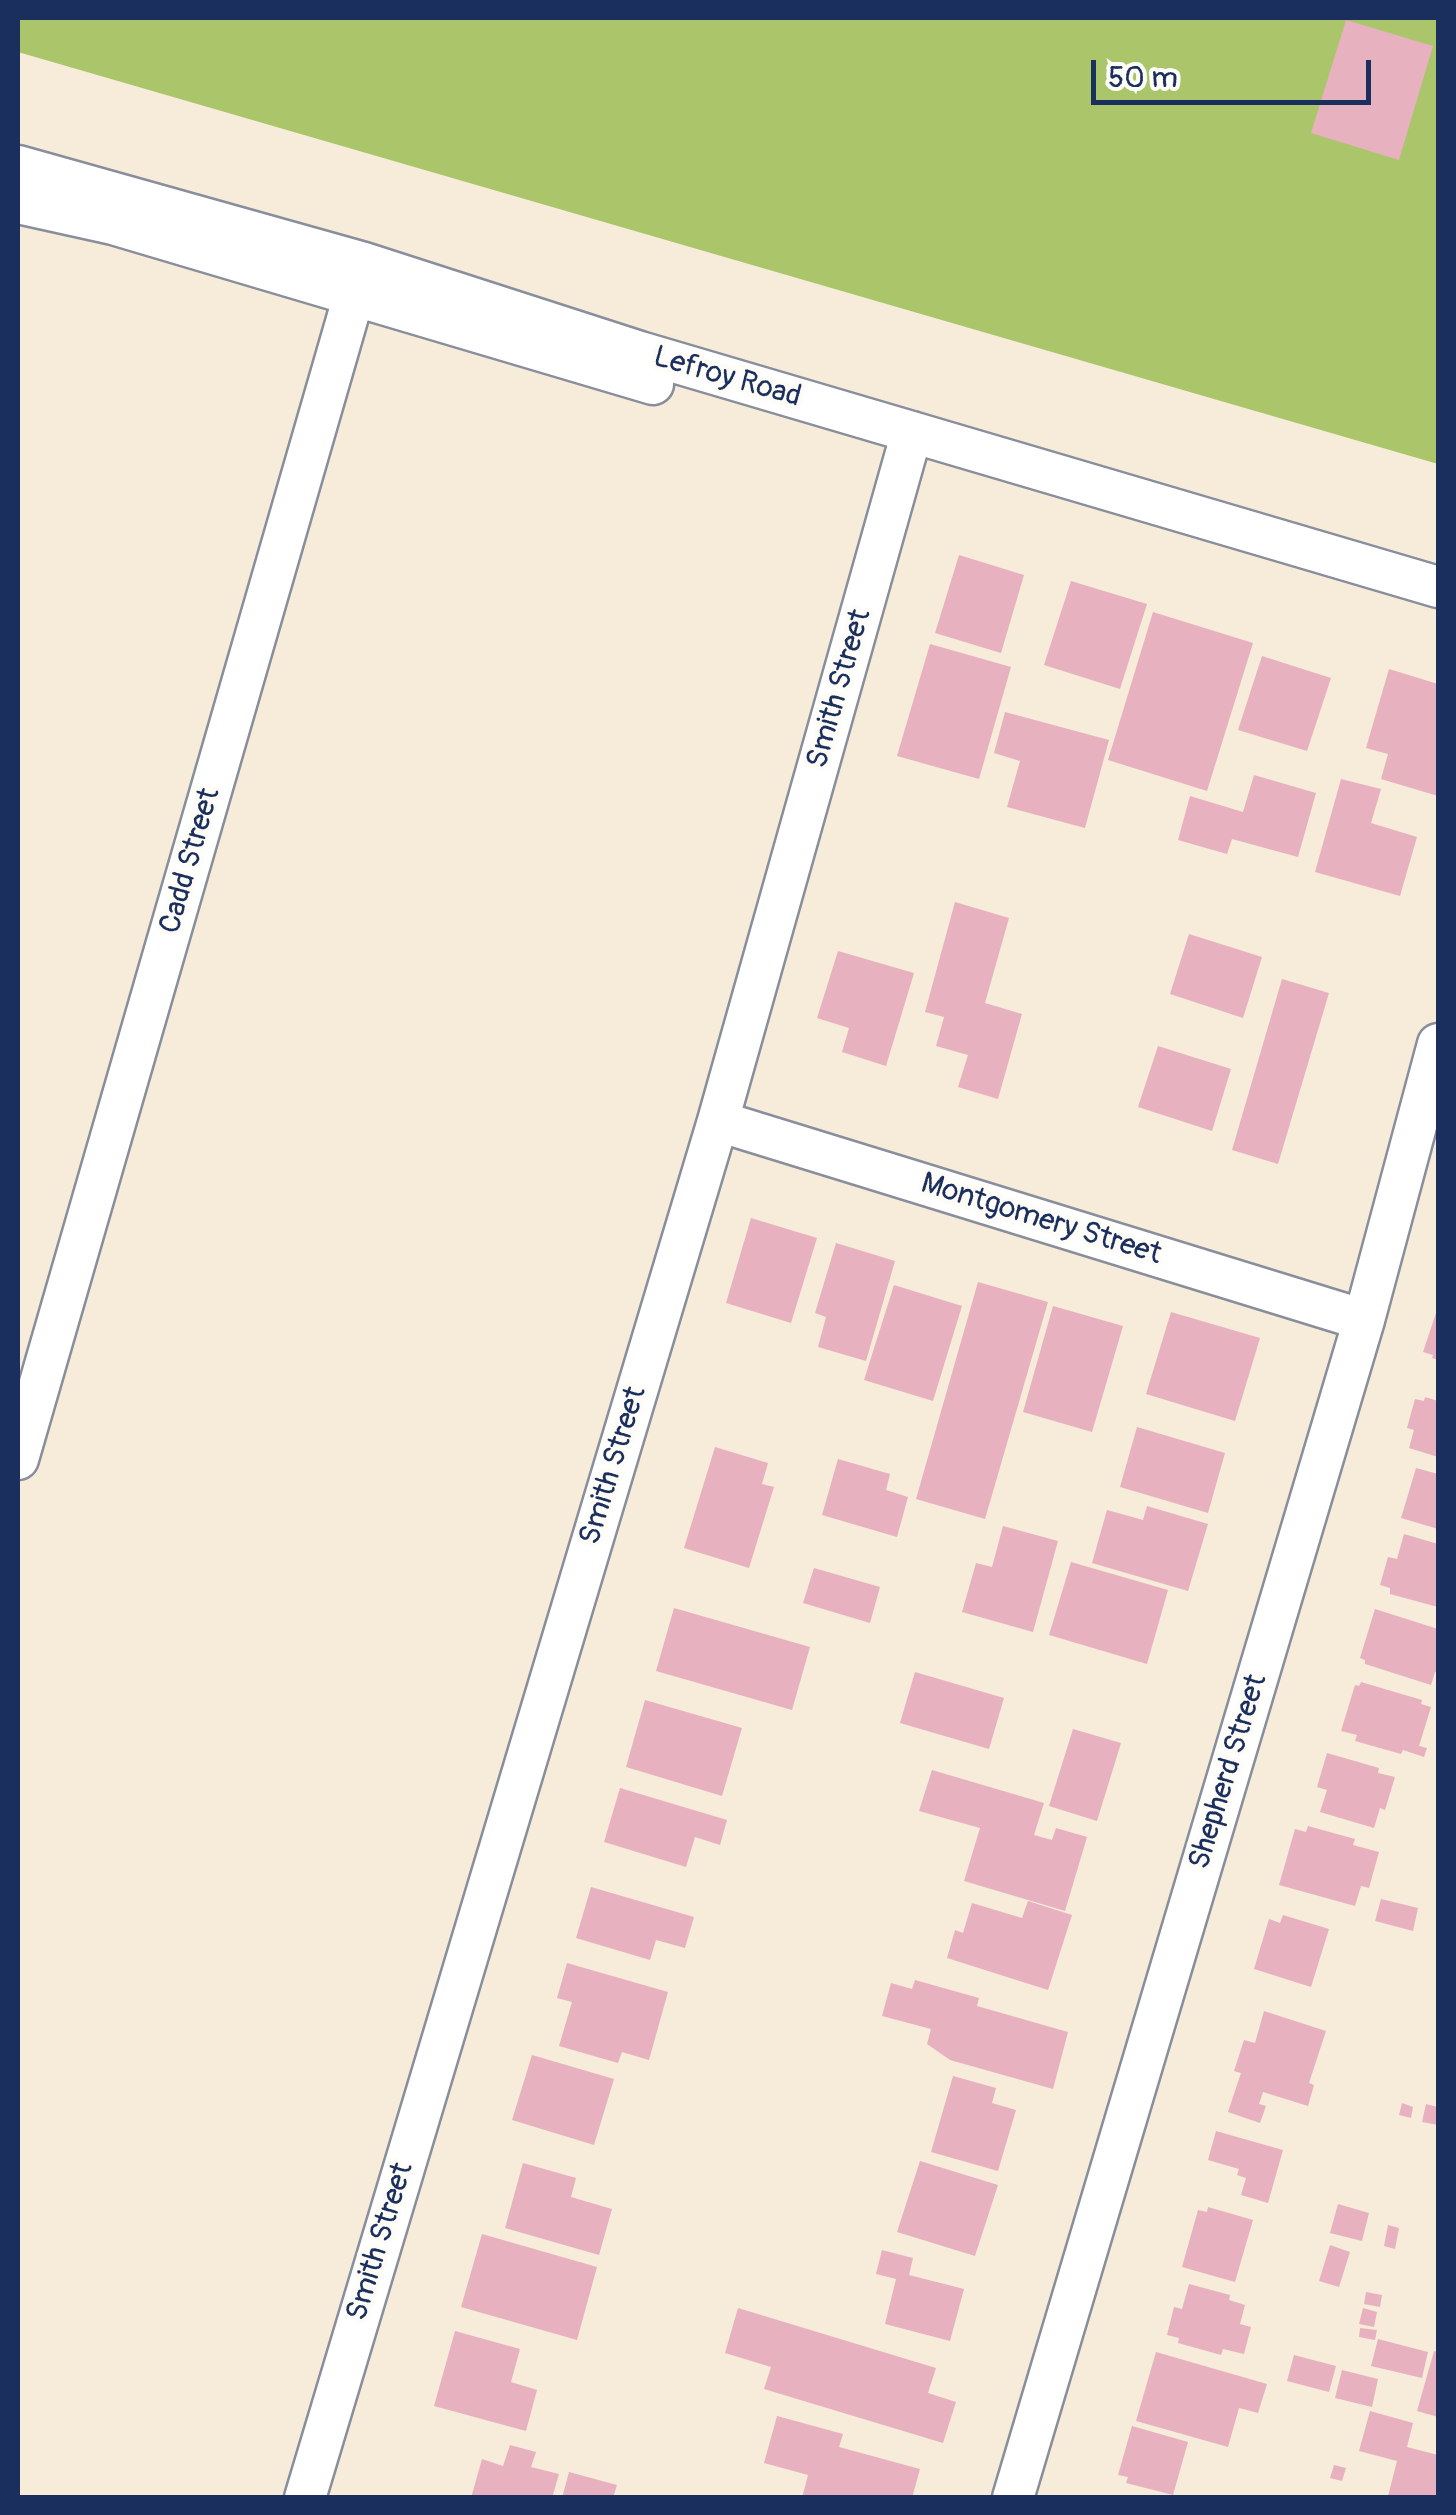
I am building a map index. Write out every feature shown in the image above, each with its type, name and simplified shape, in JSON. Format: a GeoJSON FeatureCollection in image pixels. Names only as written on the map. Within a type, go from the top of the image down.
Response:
{"type":"FeatureCollection","features":[{"type":"Feature","properties":{"kind":"street","name":"Lefroy Road"},"geometry":{"type":"LineString","coordinates":[[18,166],[359,280]]}},
{"type":"Feature","properties":{"kind":"street","name":"Lefroy Road"},"geometry":{"type":"LineString","coordinates":[[18,203],[359,280],[640,352],[909,445],[1438,616]]}},
{"type":"Feature","properties":{"kind":"street","name":"Cadd Street"},"geometry":{"type":"LineString","coordinates":[[18,1460],[359,280]]}},
{"type":"Feature","properties":{"kind":"street","name":"Lefroy Road"},"geometry":{"type":"LineString","coordinates":[[909,445],[1438,587]]}},
{"type":"Feature","properties":{"kind":"street","name":"Smith Street"},"geometry":{"type":"LineString","coordinates":[[305,2498],[718,1121],[909,445]]}},
{"type":"Feature","properties":{"kind":"street","name":"Shepherd Street"},"geometry":{"type":"LineString","coordinates":[[1014,2498],[1364,1320],[1438,1044]]}},
{"type":"Feature","properties":{"kind":"street","name":"Montgomery Street"},"geometry":{"type":"LineString","coordinates":[[718,1121],[1364,1320]]}},
{"type":"Feature","properties":{"kind":"green space"},"geometry":{"type":"Polygon","coordinates":[[[18,18],[1438,18],[1438,464],[18,52],[18,18]]]}},
{"type":"Feature","properties":{"kind":"building"},"geometry":{"type":"Polygon","coordinates":[[[1346,20],[1433,46],[1399,160],[1311,133],[1346,20]]]}},
{"type":"Feature","properties":{"kind":"building"},"geometry":{"type":"Polygon","coordinates":[[[959,555],[1024,575],[1001,653],[935,633],[959,555]]]}},
{"type":"Feature","properties":{"kind":"building"},"geometry":{"type":"Polygon","coordinates":[[[1071,581],[1147,604],[1120,689],[1044,665],[1071,581]]]}},
{"type":"Feature","properties":{"kind":"building"},"geometry":{"type":"Polygon","coordinates":[[[1153,612],[1253,643],[1207,791],[1108,760],[1153,612]]]}},
{"type":"Feature","properties":{"kind":"building"},"geometry":{"type":"Polygon","coordinates":[[[930,644],[1011,667],[979,779],[897,756],[930,644]]]}},
{"type":"Feature","properties":{"kind":"building"},"geometry":{"type":"Polygon","coordinates":[[[1262,656],[1331,678],[1307,751],[1238,730],[1262,656]]]}},
{"type":"Feature","properties":{"kind":"building"},"geometry":{"type":"Polygon","coordinates":[[[1389,669],[1438,684],[1438,796],[1381,779],[1388,754],[1366,748],[1389,669]]]}},
{"type":"Feature","properties":{"kind":"building"},"geometry":{"type":"Polygon","coordinates":[[[1005,712],[1109,740],[1085,828],[1007,807],[1020,761],[994,753],[1005,712]]]}},
{"type":"Feature","properties":{"kind":"building"},"geometry":{"type":"Polygon","coordinates":[[[1254,775],[1316,793],[1298,857],[1232,839],[1227,854],[1178,840],[1190,796],[1243,812],[1254,775]]]}},
{"type":"Feature","properties":{"kind":"building"},"geometry":{"type":"Polygon","coordinates":[[[1341,779],[1381,789],[1371,823],[1417,837],[1400,896],[1315,872],[1341,779]]]}},
{"type":"Feature","properties":{"kind":"building"},"geometry":{"type":"Polygon","coordinates":[[[955,902],[1009,918],[985,1003],[1022,1014],[998,1099],[958,1087],[968,1055],[936,1046],[944,1017],[925,1012],[955,902]]]}},
{"type":"Feature","properties":{"kind":"building"},"geometry":{"type":"Polygon","coordinates":[[[1189,934],[1262,957],[1243,1018],[1170,994],[1189,934]]]}},
{"type":"Feature","properties":{"kind":"building"},"geometry":{"type":"Polygon","coordinates":[[[838,951],[914,973],[886,1066],[842,1052],[849,1028],[817,1018],[838,951]]]}},
{"type":"Feature","properties":{"kind":"building"},"geometry":{"type":"Polygon","coordinates":[[[1282,979],[1329,993],[1278,1164],[1232,1150],[1282,979]]]}},
{"type":"Feature","properties":{"kind":"building"},"geometry":{"type":"Polygon","coordinates":[[[1158,1046],[1231,1069],[1212,1131],[1138,1107],[1158,1046]]]}},
{"type":"Feature","properties":{"kind":"building"},"geometry":{"type":"Polygon","coordinates":[[[751,1218],[817,1238],[791,1323],[726,1303],[751,1218]]]}},
{"type":"Feature","properties":{"kind":"building"},"geometry":{"type":"Polygon","coordinates":[[[836,1243],[895,1261],[866,1361],[818,1347],[826,1317],[815,1313],[836,1243]]]}},
{"type":"Feature","properties":{"kind":"building"},"geometry":{"type":"Polygon","coordinates":[[[978,1282],[1048,1302],[985,1519],[916,1499],[978,1282]]]}},
{"type":"Feature","properties":{"kind":"building"},"geometry":{"type":"Polygon","coordinates":[[[894,1285],[962,1306],[933,1401],[864,1380],[894,1285]]]}},
{"type":"Feature","properties":{"kind":"building"},"geometry":{"type":"Polygon","coordinates":[[[1053,1306],[1123,1326],[1092,1432],[1023,1412],[1053,1306]]]}},
{"type":"Feature","properties":{"kind":"building"},"geometry":{"type":"Polygon","coordinates":[[[1438,1307],[1438,1360],[1423,1352],[1438,1307]]]}},
{"type":"Feature","properties":{"kind":"building"},"geometry":{"type":"Polygon","coordinates":[[[1171,1312],[1260,1338],[1235,1421],[1146,1394],[1171,1312]]]}},
{"type":"Feature","properties":{"kind":"building"},"geometry":{"type":"Polygon","coordinates":[[[1425,1397],[1438,1401],[1438,1457],[1409,1448],[1414,1430],[1407,1428],[1415,1399],[1424,1401],[1425,1397]]]}},
{"type":"Feature","properties":{"kind":"building"},"geometry":{"type":"Polygon","coordinates":[[[1137,1427],[1225,1453],[1208,1513],[1120,1487],[1137,1427]]]}},
{"type":"Feature","properties":{"kind":"building"},"geometry":{"type":"Polygon","coordinates":[[[715,1447],[768,1463],[762,1484],[774,1487],[749,1568],[684,1548],[715,1447]]]}},
{"type":"Feature","properties":{"kind":"building"},"geometry":{"type":"Polygon","coordinates":[[[838,1459],[890,1474],[886,1490],[908,1497],[897,1537],[822,1515],[838,1459]]]}},
{"type":"Feature","properties":{"kind":"building"},"geometry":{"type":"Polygon","coordinates":[[[1416,1468],[1438,1474],[1438,1529],[1401,1518],[1416,1468]]]}},
{"type":"Feature","properties":{"kind":"building"},"geometry":{"type":"Polygon","coordinates":[[[1147,1506],[1208,1524],[1188,1591],[1092,1563],[1107,1510],[1143,1520],[1147,1506]]]}},
{"type":"Feature","properties":{"kind":"building"},"geometry":{"type":"Polygon","coordinates":[[[1003,1526],[1058,1541],[1033,1632],[962,1612],[976,1563],[992,1567],[1003,1526]]]}},
{"type":"Feature","properties":{"kind":"building"},"geometry":{"type":"Polygon","coordinates":[[[1404,1534],[1438,1544],[1438,1607],[1390,1594],[1390,1588],[1380,1585],[1388,1557],[1397,1559],[1404,1534]]]}},
{"type":"Feature","properties":{"kind":"building"},"geometry":{"type":"Polygon","coordinates":[[[1071,1562],[1168,1590],[1147,1664],[1049,1635],[1071,1562]]]}},
{"type":"Feature","properties":{"kind":"building"},"geometry":{"type":"Polygon","coordinates":[[[814,1568],[880,1587],[870,1623],[803,1603],[814,1568]]]}},
{"type":"Feature","properties":{"kind":"building"},"geometry":{"type":"Polygon","coordinates":[[[674,1608],[810,1647],[792,1710],[656,1671],[674,1608]]]}},
{"type":"Feature","properties":{"kind":"building"},"geometry":{"type":"Polygon","coordinates":[[[1375,1609],[1438,1629],[1438,1673],[1435,1672],[1431,1685],[1365,1664],[1360,1658],[1375,1609]]]}},
{"type":"Feature","properties":{"kind":"building"},"geometry":{"type":"Polygon","coordinates":[[[915,1672],[1004,1698],[989,1749],[900,1723],[915,1672]]]}},
{"type":"Feature","properties":{"kind":"building"},"geometry":{"type":"Polygon","coordinates":[[[1361,1682],[1422,1700],[1421,1704],[1431,1707],[1419,1746],[1427,1748],[1424,1757],[1355,1741],[1357,1735],[1341,1731],[1355,1685],[1361,1682]]]}},
{"type":"Feature","properties":{"kind":"building"},"geometry":{"type":"Polygon","coordinates":[[[645,1700],[742,1728],[722,1796],[626,1767],[645,1700]]]}},
{"type":"Feature","properties":{"kind":"building"},"geometry":{"type":"Polygon","coordinates":[[[1073,1729],[1121,1743],[1097,1821],[1049,1806],[1073,1729]]]}},
{"type":"Feature","properties":{"kind":"building"},"geometry":{"type":"Polygon","coordinates":[[[1327,1753],[1379,1768],[1378,1773],[1395,1777],[1385,1810],[1380,1808],[1374,1828],[1320,1812],[1327,1790],[1317,1787],[1327,1753]]]}},
{"type":"Feature","properties":{"kind":"building"},"geometry":{"type":"Polygon","coordinates":[[[932,1770],[1044,1803],[1034,1835],[1052,1840],[1056,1828],[1087,1837],[1065,1911],[964,1881],[980,1828],[919,1811],[932,1770]]]}},
{"type":"Feature","properties":{"kind":"building"},"geometry":{"type":"Polygon","coordinates":[[[620,1788],[727,1820],[720,1845],[695,1837],[686,1867],[604,1842],[620,1788]]]}},
{"type":"Feature","properties":{"kind":"building"},"geometry":{"type":"Polygon","coordinates":[[[1308,1826],[1355,1839],[1353,1845],[1379,1852],[1369,1888],[1361,1886],[1355,1906],[1279,1885],[1295,1829],[1306,1832],[1308,1826]]]}},
{"type":"Feature","properties":{"kind":"building"},"geometry":{"type":"Polygon","coordinates":[[[591,1887],[694,1917],[685,1948],[656,1940],[650,1960],[576,1938],[591,1887]]]}},
{"type":"Feature","properties":{"kind":"building"},"geometry":{"type":"Polygon","coordinates":[[[1381,1899],[1418,1908],[1413,1931],[1375,1921],[1381,1899]]]}},
{"type":"Feature","properties":{"kind":"building"},"geometry":{"type":"Polygon","coordinates":[[[1028,1901],[1072,1915],[1048,1990],[947,1958],[955,1930],[963,1933],[972,1903],[1022,1918],[1028,1901]]]}},
{"type":"Feature","properties":{"kind":"building"},"geometry":{"type":"Polygon","coordinates":[[[1283,1915],[1329,1929],[1311,1987],[1254,1969],[1269,1919],[1280,1923],[1283,1915]]]}},
{"type":"Feature","properties":{"kind":"building"},"geometry":{"type":"Polygon","coordinates":[[[567,1963],[668,1992],[649,2060],[622,2052],[618,2063],[559,2046],[572,2002],[557,1998],[567,1963]]]}},
{"type":"Feature","properties":{"kind":"building"},"geometry":{"type":"Polygon","coordinates":[[[915,1980],[979,1998],[977,2006],[1068,2032],[1053,2089],[950,2060],[927,2044],[931,2029],[882,2016],[891,1983],[912,1989],[915,1980]]]}},
{"type":"Feature","properties":{"kind":"building"},"geometry":{"type":"Polygon","coordinates":[[[1264,2011],[1326,2031],[1309,2083],[1314,2085],[1308,2106],[1263,2092],[1259,2104],[1266,2106],[1260,2123],[1228,2112],[1241,2073],[1234,2071],[1244,2040],[1255,2043],[1264,2011]]]}},
{"type":"Feature","properties":{"kind":"building"},"geometry":{"type":"Polygon","coordinates":[[[532,2055],[614,2079],[594,2145],[512,2120],[532,2055]]]}},
{"type":"Feature","properties":{"kind":"building"},"geometry":{"type":"Polygon","coordinates":[[[953,2076],[996,2088],[992,2103],[1016,2110],[998,2171],[931,2152],[953,2076]]]}},
{"type":"Feature","properties":{"kind":"building"},"geometry":{"type":"Polygon","coordinates":[[[1402,2103],[1413,2107],[1411,2118],[1399,2115],[1402,2103]]]}},
{"type":"Feature","properties":{"kind":"building"},"geometry":{"type":"Polygon","coordinates":[[[1426,2104],[1438,2107],[1438,2125],[1422,2122],[1426,2104]]]}},
{"type":"Feature","properties":{"kind":"building"},"geometry":{"type":"Polygon","coordinates":[[[1216,2131],[1283,2150],[1268,2203],[1241,2195],[1246,2178],[1237,2175],[1239,2169],[1208,2160],[1216,2131]]]}},
{"type":"Feature","properties":{"kind":"building"},"geometry":{"type":"Polygon","coordinates":[[[920,2161],[998,2185],[975,2256],[897,2232],[920,2161]]]}},
{"type":"Feature","properties":{"kind":"building"},"geometry":{"type":"Polygon","coordinates":[[[523,2163],[576,2178],[571,2197],[612,2209],[599,2255],[505,2228],[523,2163]]]}},
{"type":"Feature","properties":{"kind":"building"},"geometry":{"type":"Polygon","coordinates":[[[1338,2204],[1369,2213],[1362,2241],[1330,2233],[1338,2204]]]}},
{"type":"Feature","properties":{"kind":"building"},"geometry":{"type":"Polygon","coordinates":[[[1208,2207],[1253,2220],[1235,2282],[1182,2267],[1198,2210],[1207,2212],[1208,2207]]]}},
{"type":"Feature","properties":{"kind":"building"},"geometry":{"type":"Polygon","coordinates":[[[1388,2225],[1399,2228],[1395,2249],[1384,2246],[1388,2225]]]}},
{"type":"Feature","properties":{"kind":"building"},"geometry":{"type":"Polygon","coordinates":[[[482,2234],[597,2267],[577,2340],[461,2307],[482,2234]]]}},
{"type":"Feature","properties":{"kind":"building"},"geometry":{"type":"Polygon","coordinates":[[[1330,2245],[1350,2252],[1339,2287],[1319,2281],[1330,2245]]]}},
{"type":"Feature","properties":{"kind":"building"},"geometry":{"type":"Polygon","coordinates":[[[882,2250],[913,2258],[909,2275],[964,2289],[950,2341],[885,2324],[896,2279],[876,2274],[882,2250]]]}},
{"type":"Feature","properties":{"kind":"building"},"geometry":{"type":"Polygon","coordinates":[[[1189,2284],[1230,2295],[1229,2300],[1245,2305],[1240,2324],[1251,2327],[1244,2354],[1223,2349],[1221,2355],[1178,2343],[1179,2338],[1167,2335],[1174,2307],[1182,2309],[1189,2284]]]}},
{"type":"Feature","properties":{"kind":"building"},"geometry":{"type":"Polygon","coordinates":[[[1366,2292],[1382,2295],[1380,2307],[1364,2304],[1366,2292]]]}},
{"type":"Feature","properties":{"kind":"building"},"geometry":{"type":"Polygon","coordinates":[[[738,2308],[936,2368],[928,2393],[956,2402],[943,2443],[764,2389],[771,2367],[725,2353],[738,2308]]]}},
{"type":"Feature","properties":{"kind":"building"},"geometry":{"type":"Polygon","coordinates":[[[1363,2308],[1377,2312],[1374,2327],[1359,2324],[1363,2308]]]}},
{"type":"Feature","properties":{"kind":"building"},"geometry":{"type":"Polygon","coordinates":[[[1360,2328],[1377,2330],[1375,2340],[1359,2337],[1360,2328]]]}},
{"type":"Feature","properties":{"kind":"building"},"geometry":{"type":"Polygon","coordinates":[[[455,2331],[520,2349],[511,2382],[537,2390],[526,2431],[434,2406],[455,2331]]]}},
{"type":"Feature","properties":{"kind":"building"},"geometry":{"type":"Polygon","coordinates":[[[1378,2339],[1428,2352],[1422,2378],[1371,2366],[1378,2339]]]}},
{"type":"Feature","properties":{"kind":"building"},"geometry":{"type":"Polygon","coordinates":[[[1434,2351],[1438,2352],[1438,2417],[1417,2411],[1434,2351]]]}},
{"type":"Feature","properties":{"kind":"building"},"geometry":{"type":"Polygon","coordinates":[[[1156,2352],[1267,2384],[1258,2413],[1239,2408],[1228,2447],[1136,2421],[1156,2352]]]}},
{"type":"Feature","properties":{"kind":"building"},"geometry":{"type":"Polygon","coordinates":[[[1294,2355],[1336,2366],[1329,2392],[1287,2381],[1294,2355]]]}},
{"type":"Feature","properties":{"kind":"building"},"geometry":{"type":"Polygon","coordinates":[[[1342,2370],[1378,2379],[1372,2407],[1335,2398],[1342,2370]]]}},
{"type":"Feature","properties":{"kind":"building"},"geometry":{"type":"Polygon","coordinates":[[[1370,2411],[1413,2423],[1407,2447],[1438,2455],[1438,2498],[1388,2496],[1397,2461],[1359,2451],[1370,2411]]]}},
{"type":"Feature","properties":{"kind":"building"},"geometry":{"type":"Polygon","coordinates":[[[777,2416],[843,2434],[839,2447],[920,2469],[912,2498],[802,2498],[808,2475],[764,2463],[777,2416]]]}},
{"type":"Feature","properties":{"kind":"building"},"geometry":{"type":"Polygon","coordinates":[[[1132,2426],[1188,2442],[1173,2495],[1126,2483],[1128,2477],[1118,2475],[1132,2426]]]}},
{"type":"Feature","properties":{"kind":"building"},"geometry":{"type":"Polygon","coordinates":[[[510,2445],[536,2452],[531,2467],[559,2474],[552,2498],[471,2498],[482,2459],[503,2466],[510,2445]]]}},
{"type":"Feature","properties":{"kind":"building"},"geometry":{"type":"Polygon","coordinates":[[[1334,2465],[1346,2468],[1342,2481],[1330,2478],[1334,2465]]]}},
{"type":"Feature","properties":{"kind":"building"},"geometry":{"type":"Polygon","coordinates":[[[569,2472],[617,2485],[613,2498],[562,2498],[569,2472]]]}}]}
